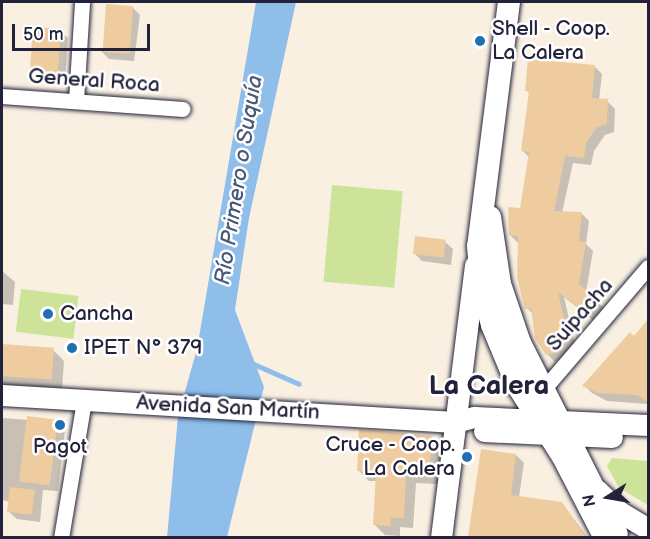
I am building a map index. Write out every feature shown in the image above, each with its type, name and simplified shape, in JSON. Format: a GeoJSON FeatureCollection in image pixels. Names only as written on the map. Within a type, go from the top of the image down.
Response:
{"type":"FeatureCollection","features":[{"type":"Feature","properties":{"kind":"main road"},"geometry":{"type":"LineString","coordinates":[[508,2],[478,246],[481,282],[492,325],[517,386],[553,427],[597,489],[617,537]]}},
{"type":"Feature","properties":{"kind":"main road"},"geometry":{"type":"LineString","coordinates":[[486,183],[500,284],[512,323],[542,391],[553,427],[605,537]]}},
{"type":"Feature","properties":{"kind":"street"},"geometry":{"type":"LineString","coordinates":[[76,101],[82,2]]}},
{"type":"Feature","properties":{"kind":"street","name":"General Roca"},"geometry":{"type":"LineString","coordinates":[[2,96],[183,109]]}},
{"type":"Feature","properties":{"kind":"street"},"geometry":{"type":"LineString","coordinates":[[441,537],[478,246]]}},
{"type":"Feature","properties":{"kind":"street","name":"Suipacha"},"geometry":{"type":"LineString","coordinates":[[542,391],[648,267]]}},
{"type":"Feature","properties":{"kind":"street"},"geometry":{"type":"LineString","coordinates":[[542,391],[560,410],[611,413],[645,429]]}},
{"type":"Feature","properties":{"kind":"street","name":"Avenida San Martín"},"geometry":{"type":"LineString","coordinates":[[2,395],[455,422],[474,417],[553,427],[645,429]]}},
{"type":"Feature","properties":{"kind":"street"},"geometry":{"type":"LineString","coordinates":[[61,537],[84,401]]}},
{"type":"Feature","properties":{"kind":"street"},"geometry":{"type":"LineString","coordinates":[[597,489],[620,512],[648,529]]}},
{"type":"Feature","properties":{"kind":"green space"},"geometry":{"type":"Polygon","coordinates":[[[332,185],[403,191],[394,288],[324,282],[332,185]]]}},
{"type":"Feature","properties":{"kind":"green space","name":"Cancha"},"geometry":{"type":"Polygon","coordinates":[[[21,289],[79,296],[73,339],[16,332],[21,289]]]}},
{"type":"Feature","properties":{"kind":"green space"},"geometry":{"type":"Polygon","coordinates":[[[612,458],[648,461],[648,505],[619,488],[607,466],[612,458]]]}},
{"type":"Feature","properties":{"kind":"water","name":"Río Primero o Suquía"},"geometry":{"type":"Polygon","coordinates":[[[256,2],[296,2],[249,218],[235,310],[264,387],[227,537],[167,538],[178,416],[197,349],[256,2]]]}},
{"type":"Feature","properties":{"kind":"building"},"geometry":{"type":"Polygon","coordinates":[[[106,4],[133,6],[130,54],[103,52],[106,4]]]}},
{"type":"Feature","properties":{"kind":"building"},"geometry":{"type":"Polygon","coordinates":[[[33,27],[61,29],[58,73],[30,71],[33,27]]]}},
{"type":"Feature","properties":{"kind":"building"},"geometry":{"type":"Polygon","coordinates":[[[528,59],[595,65],[592,98],[608,99],[607,124],[597,127],[586,143],[584,158],[565,156],[554,211],[582,212],[579,241],[586,242],[579,284],[597,300],[585,313],[558,292],[569,340],[555,353],[546,355],[535,338],[531,308],[525,309],[517,277],[518,236],[509,235],[508,207],[520,208],[529,152],[521,151],[529,91],[525,91],[528,59]]]}},
{"type":"Feature","properties":{"kind":"building"},"geometry":{"type":"Polygon","coordinates":[[[415,236],[446,240],[444,258],[413,254],[415,236]]]}},
{"type":"Feature","properties":{"kind":"building"},"geometry":{"type":"Polygon","coordinates":[[[648,319],[648,402],[637,395],[598,393],[582,386],[630,332],[634,336],[648,319]]]}},
{"type":"Feature","properties":{"kind":"building"},"geometry":{"type":"Polygon","coordinates":[[[2,344],[54,348],[52,380],[2,376],[2,344]]]}},
{"type":"Feature","properties":{"kind":"building"},"geometry":{"type":"Polygon","coordinates":[[[27,416],[58,420],[50,485],[19,482],[27,416]]]}},
{"type":"Feature","properties":{"kind":"building"},"geometry":{"type":"Polygon","coordinates":[[[359,429],[432,436],[429,474],[406,473],[404,518],[391,518],[390,526],[373,525],[376,472],[357,471],[359,429]]]}},
{"type":"Feature","properties":{"kind":"building"},"geometry":{"type":"Polygon","coordinates":[[[481,449],[516,454],[511,495],[562,502],[586,537],[468,537],[481,449]]]}},
{"type":"Feature","properties":{"kind":"building"},"geometry":{"type":"Polygon","coordinates":[[[10,487],[35,490],[32,515],[7,512],[10,487]]]}},
{"type":"Feature","properties":{"kind":"waterway"},"geometry":{"type":"LineString","coordinates":[[251,363],[299,384]]}},
{"type":"Feature","properties":{"kind":"place","name":"Shell - Coop. La Calera"},"geometry":{"type":"Point","coordinates":[480,41]}},
{"type":"Feature","properties":{"kind":"place","name":"Cancha"},"geometry":{"type":"Point","coordinates":[48,314]}},
{"type":"Feature","properties":{"kind":"place","name":"IPET N° 379"},"geometry":{"type":"Point","coordinates":[72,348]}},
{"type":"Feature","properties":{"kind":"place","name":"Pagot"},"geometry":{"type":"Point","coordinates":[60,425]}},
{"type":"Feature","properties":{"kind":"place","name":"Cruce - Coop. La Calera"},"geometry":{"type":"Point","coordinates":[467,457]}},
{"type":"Feature","properties":{"kind":"district","name":"La Calera"},"geometry":{"type":"Point","coordinates":[489,387]}}]}
